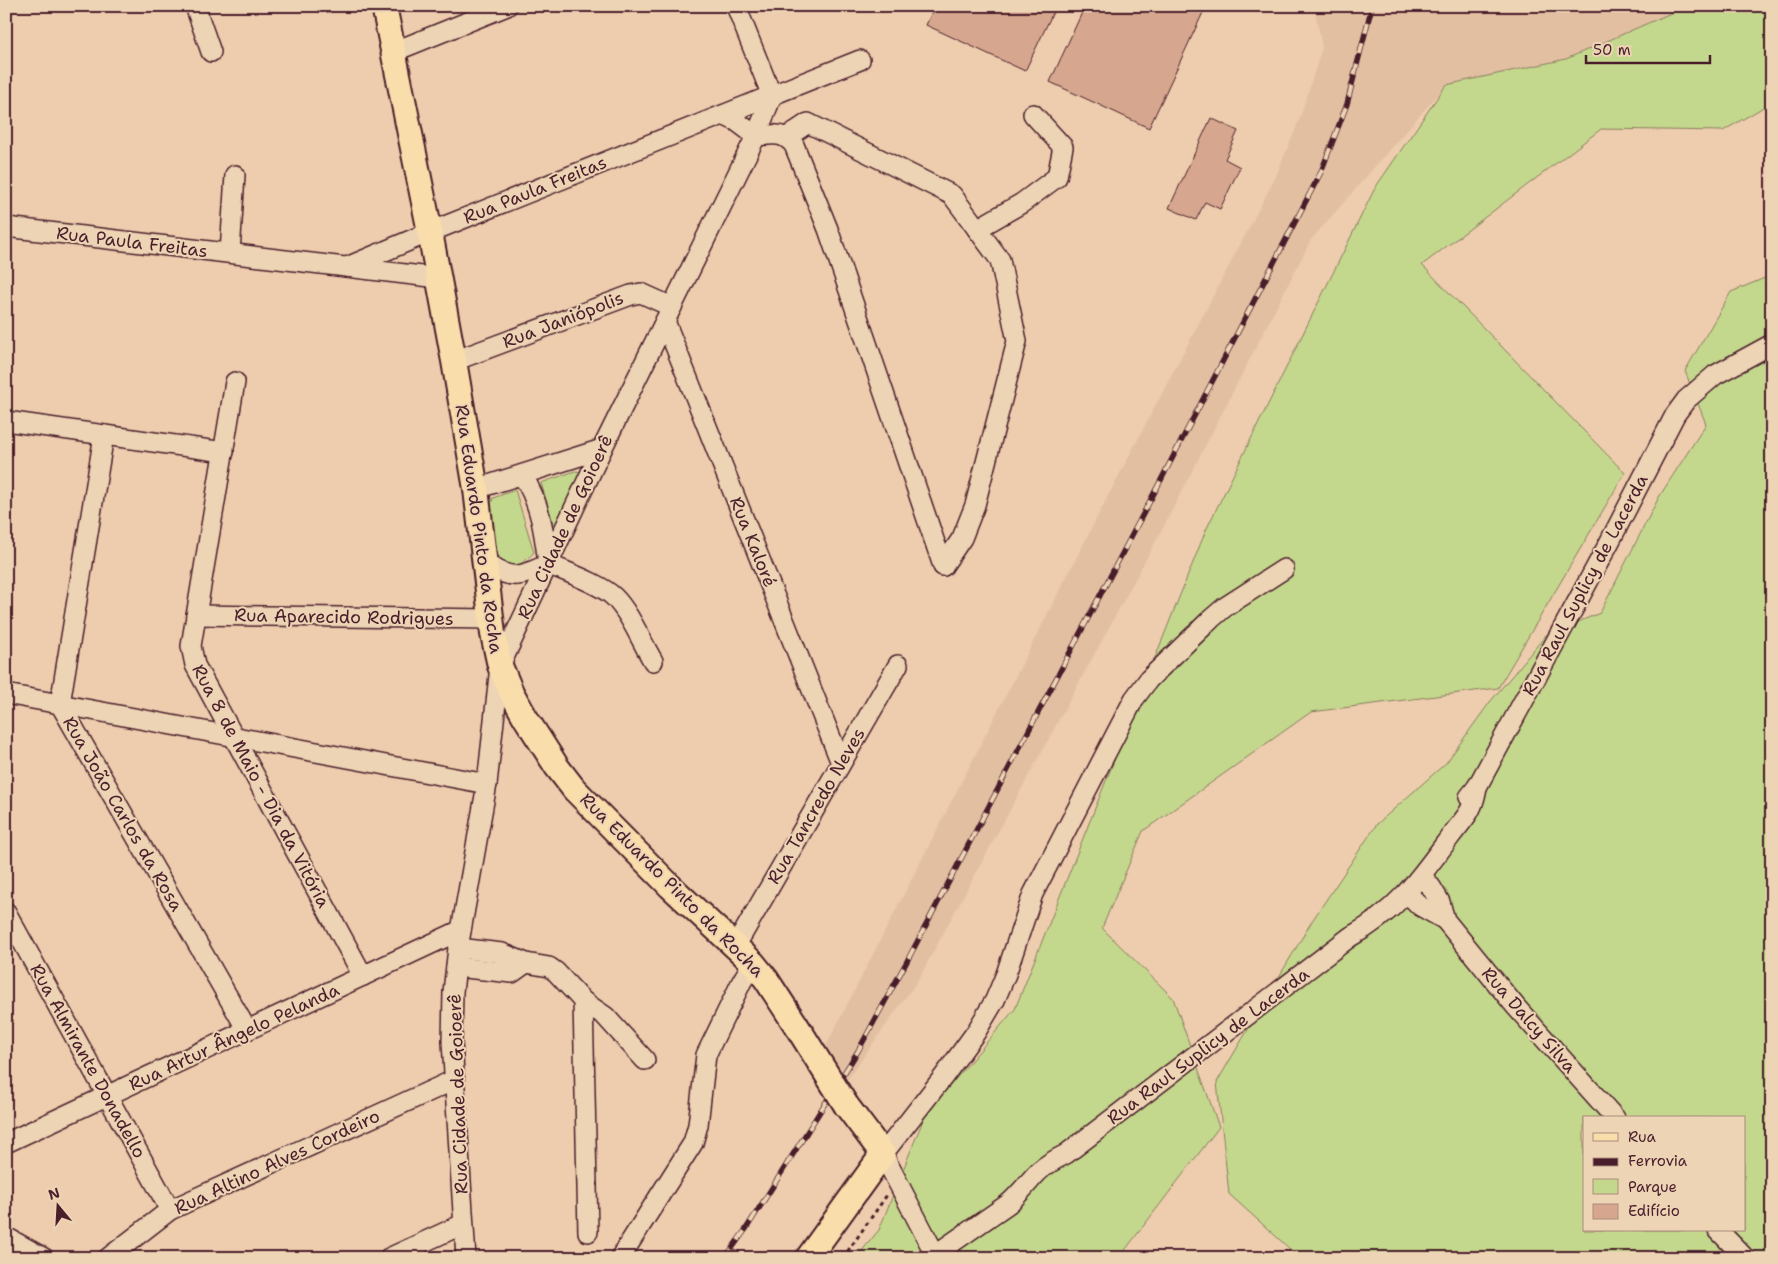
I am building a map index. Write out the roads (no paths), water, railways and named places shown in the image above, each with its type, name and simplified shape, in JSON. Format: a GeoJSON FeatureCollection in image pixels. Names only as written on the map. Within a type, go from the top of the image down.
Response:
{"type":"FeatureCollection","features":[{"type":"Feature","properties":{"kind":"main road","name":"Rua Eduardo Pinto da Rocha"},"geometry":{"type":"LineString","coordinates":[[384,6],[454,361],[476,489],[491,619],[500,666],[511,692],[557,767],[574,789],[670,886],[753,963],[766,979],[846,1105],[883,1154]]}},
{"type":"Feature","properties":{"kind":"main road"},"geometry":{"type":"LineString","coordinates":[[808,1258],[883,1154]]}},
{"type":"Feature","properties":{"kind":"street"},"geometry":{"type":"LineString","coordinates":[[196,6],[211,52]]}},
{"type":"Feature","properties":{"kind":"street"},"geometry":{"type":"LineString","coordinates":[[393,52],[507,6]]}},
{"type":"Feature","properties":{"kind":"street"},"geometry":{"type":"LineString","coordinates":[[736,6],[772,96]]}},
{"type":"Feature","properties":{"kind":"street","name":"Rua Paula Freitas"},"geometry":{"type":"LineString","coordinates":[[347,267],[860,60]]}},
{"type":"Feature","properties":{"kind":"street","name":"Rua Cidade de Goioerê"},"geometry":{"type":"LineString","coordinates":[[466,1258],[454,1080],[452,1017],[460,939],[487,784],[500,666],[602,449],[756,136],[772,96]]}},
{"type":"Feature","properties":{"kind":"street"},"geometry":{"type":"LineString","coordinates":[[977,229],[1022,203],[1057,177],[1062,147],[1033,114]]}},
{"type":"Feature","properties":{"kind":"street"},"geometry":{"type":"LineString","coordinates":[[723,115],[736,121],[756,136],[779,135],[787,137],[797,151],[828,229],[943,566],[962,538],[975,505],[1017,341],[1000,260],[952,195],[808,123],[787,137]]}},
{"type":"Feature","properties":{"kind":"street"},"geometry":{"type":"LineString","coordinates":[[230,253],[235,175]]}},
{"type":"Feature","properties":{"kind":"street","name":"Rua Paula Freitas"},"geometry":{"type":"LineString","coordinates":[[6,227],[439,278]]}},
{"type":"Feature","properties":{"kind":"street","name":"Rua Janiópolis"},"geometry":{"type":"LineString","coordinates":[[454,361],[631,295],[641,293],[668,314]]}},
{"type":"Feature","properties":{"kind":"street","name":"Rua Kaloré"},"geometry":{"type":"LineString","coordinates":[[668,314],[842,763]]}},
{"type":"Feature","properties":{"kind":"street","name":"Rua Raul Suplicy de Lacerda"},"geometry":{"type":"LineString","coordinates":[[937,1256],[979,1224],[990,1208],[1001,1198],[1056,1169],[1066,1154],[1350,938],[1368,915],[1392,906],[1407,894],[1451,835],[1462,808],[1477,787],[1610,542],[1666,429],[1686,400],[1700,388],[1730,379],[1742,371],[1765,348]]}},
{"type":"Feature","properties":{"kind":"street","name":"Rua 8 de Maio - Dia da Vitória"},"geometry":{"type":"LineString","coordinates":[[236,382],[191,646],[195,665],[363,976]]}},
{"type":"Feature","properties":{"kind":"street"},"geometry":{"type":"LineString","coordinates":[[6,420],[224,452]]}},
{"type":"Feature","properties":{"kind":"street","name":"Rua João Carlos da Rosa"},"geometry":{"type":"LineString","coordinates":[[104,435],[60,704],[247,1030]]}},
{"type":"Feature","properties":{"kind":"street"},"geometry":{"type":"LineString","coordinates":[[476,489],[602,449]]}},
{"type":"Feature","properties":{"kind":"street"},"geometry":{"type":"LineString","coordinates":[[522,475],[535,498],[541,516],[548,564]]}},
{"type":"Feature","properties":{"kind":"street"},"geometry":{"type":"LineString","coordinates":[[485,563],[500,572],[512,576],[527,574],[548,564]]}},
{"type":"Feature","properties":{"kind":"street"},"geometry":{"type":"LineString","coordinates":[[548,564],[614,596],[652,661]]}},
{"type":"Feature","properties":{"kind":"street"},"geometry":{"type":"LineString","coordinates":[[937,1256],[883,1154],[976,1032],[995,1000],[1034,894],[1134,699],[1149,679],[1211,619],[1225,607],[1284,569]]}},
{"type":"Feature","properties":{"kind":"street","name":"Rua Aparecido Rodrigues"},"geometry":{"type":"LineString","coordinates":[[196,615],[491,619]]}},
{"type":"Feature","properties":{"kind":"street","name":"Rua Tancredo Neves"},"geometry":{"type":"LineString","coordinates":[[735,947],[898,665]]}},
{"type":"Feature","properties":{"kind":"street"},"geometry":{"type":"LineString","coordinates":[[6,694],[487,784]]}},
{"type":"Feature","properties":{"kind":"street","name":"Rua Dalcy Silva"},"geometry":{"type":"LineString","coordinates":[[1422,876],[1440,902],[1445,920]]}},
{"type":"Feature","properties":{"kind":"street","name":"Rua Dalcy Silva"},"geometry":{"type":"LineString","coordinates":[[1407,894],[1420,906],[1445,920],[1522,1014],[1613,1116]]}},
{"type":"Feature","properties":{"kind":"street","name":"Rua Almirante Donadello"},"geometry":{"type":"LineString","coordinates":[[6,912],[170,1210]]}},
{"type":"Feature","properties":{"kind":"street"},"geometry":{"type":"LineString","coordinates":[[460,939],[526,963],[548,967],[556,972],[583,1001],[605,1016],[645,1060]]}},
{"type":"Feature","properties":{"kind":"street","name":"Rua Artur Ângelo Pelanda"},"geometry":{"type":"LineString","coordinates":[[6,1143],[363,976],[460,939]]}},
{"type":"Feature","properties":{"kind":"street"},"geometry":{"type":"LineString","coordinates":[[456,967],[512,973],[526,963]]}},
{"type":"Feature","properties":{"kind":"street"},"geometry":{"type":"LineString","coordinates":[[620,1258],[692,1143],[698,1125],[706,1055],[742,981],[753,963]]}},
{"type":"Feature","properties":{"kind":"street"},"geometry":{"type":"LineString","coordinates":[[583,1001],[588,1232]]}},
{"type":"Feature","properties":{"kind":"street","name":"Rua Altino Alves Cordeiro"},"geometry":{"type":"LineString","coordinates":[[108,1258],[170,1210],[454,1080]]}},
{"type":"Feature","properties":{"kind":"street"},"geometry":{"type":"LineString","coordinates":[[389,1258],[463,1224]]}},
{"type":"Feature","properties":{"kind":"street"},"geometry":{"type":"LineString","coordinates":[[1720,1232],[1740,1256]]}},
{"type":"Feature","properties":{"kind":"street"},"geometry":{"type":"LineString","coordinates":[[6,1237],[44,1258]]}},
{"type":"Feature","properties":{"kind":"railway"},"geometry":{"type":"LineString","coordinates":[[725,1258],[746,1229],[858,1051],[1161,480],[1321,172],[1347,104],[1372,6]]}}]}
